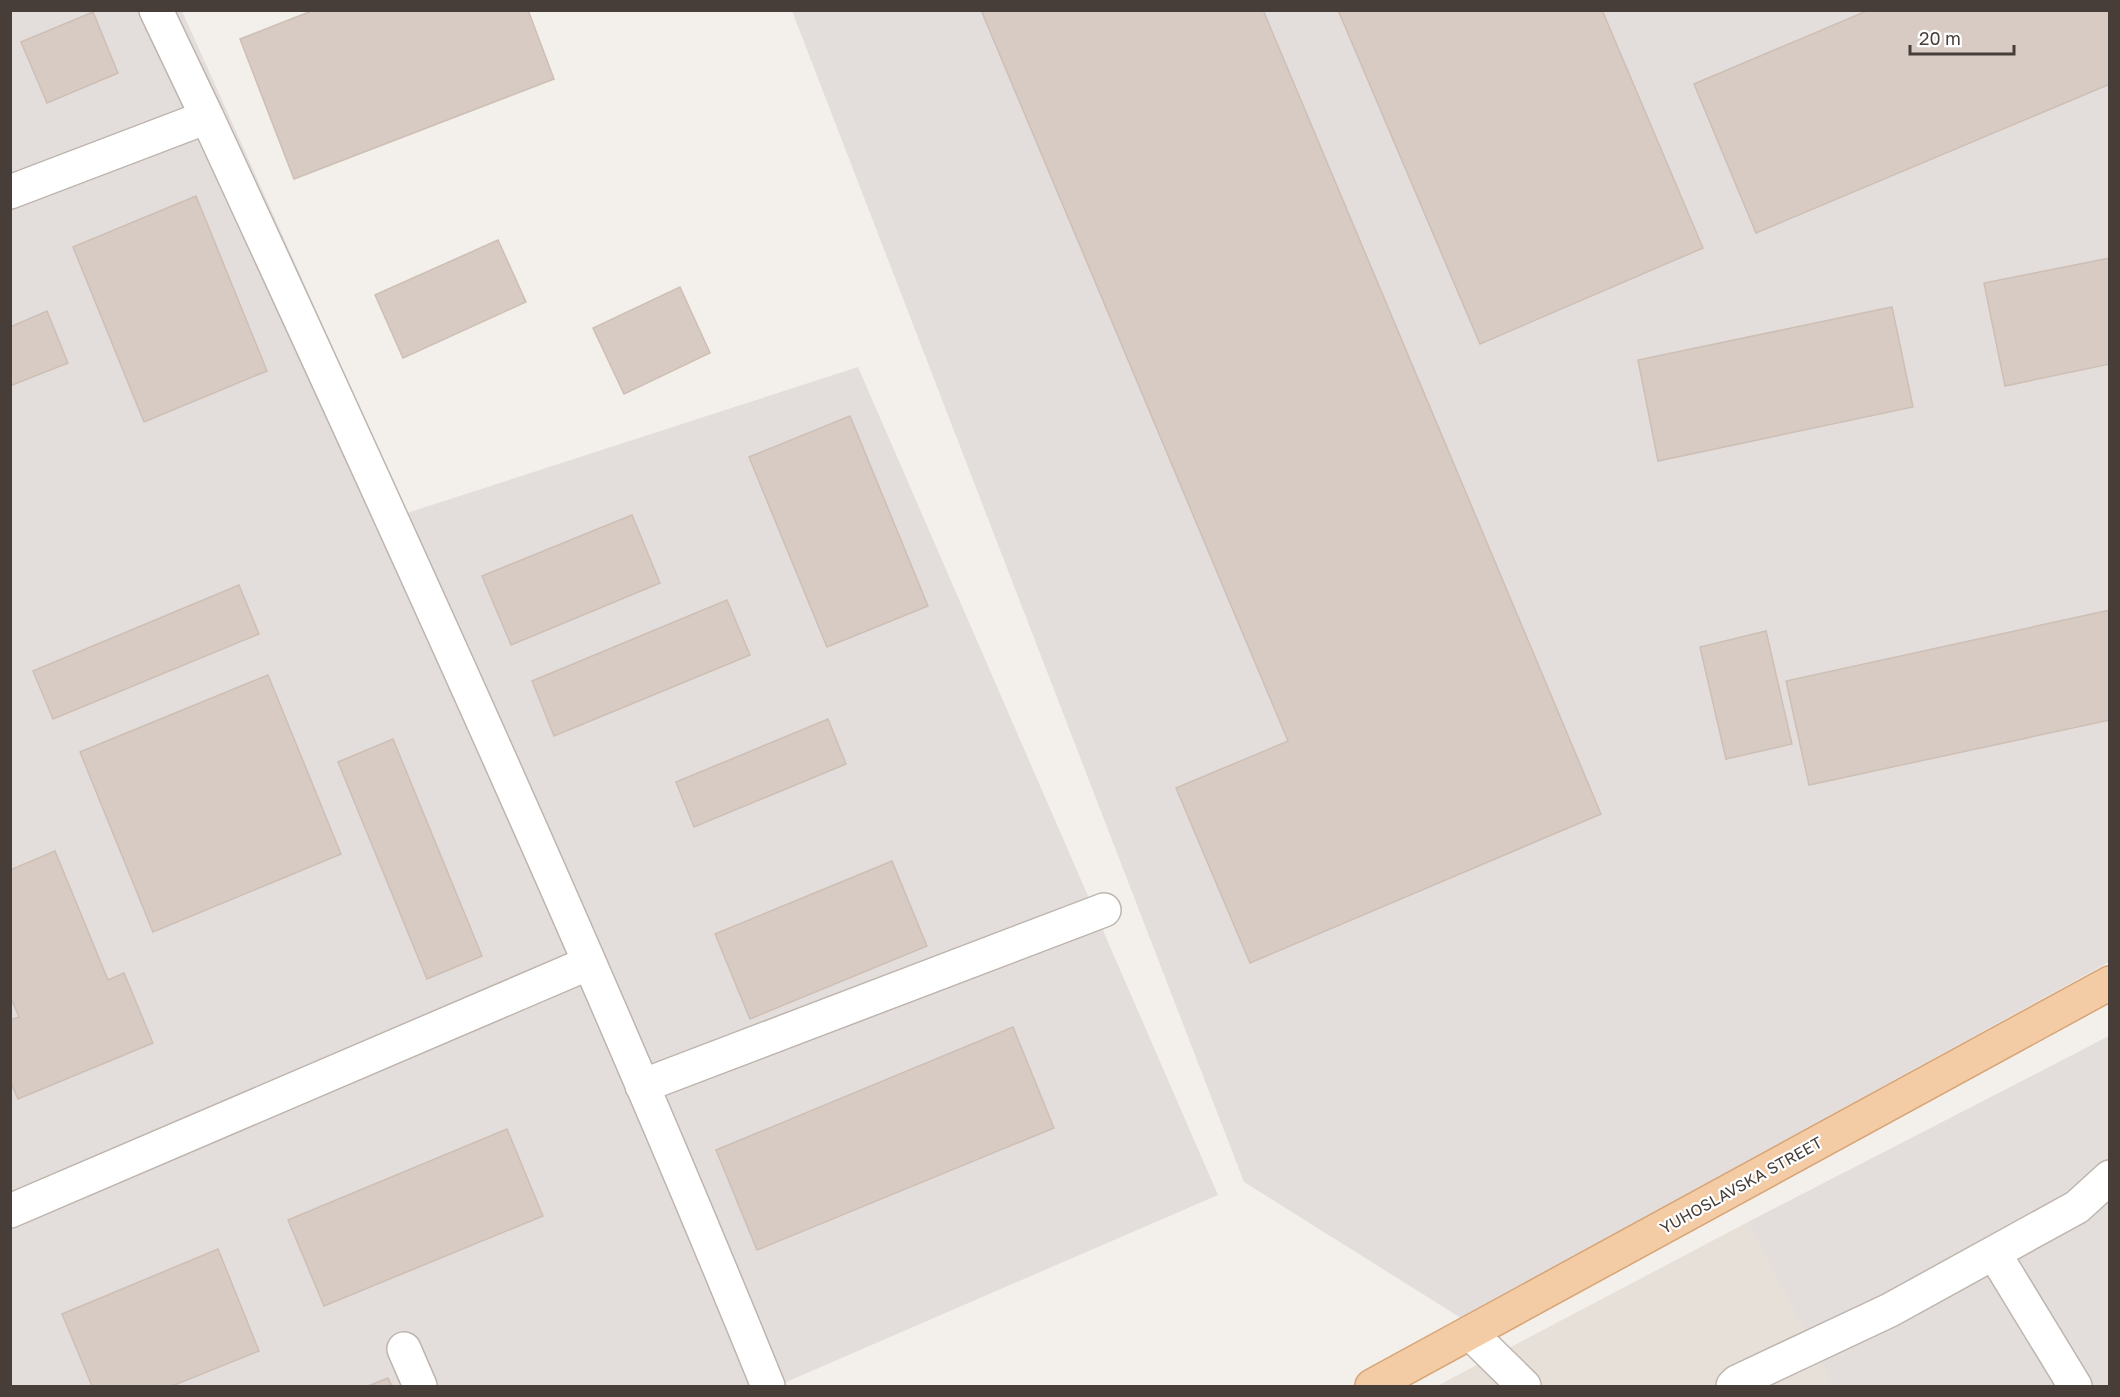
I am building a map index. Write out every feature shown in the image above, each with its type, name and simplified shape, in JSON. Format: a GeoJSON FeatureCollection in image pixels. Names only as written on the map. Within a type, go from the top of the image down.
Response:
{"type":"FeatureCollection","features":[{"type":"Feature","properties":{"kind":"main road","name":"YUHOSLAVSKA STREET"},"geometry":{"type":"LineString","coordinates":[[1372,1386],[2109,983]]}},
{"type":"Feature","properties":{"kind":"street"},"geometry":{"type":"LineString","coordinates":[[156,10],[371,472],[589,963],[768,1386]]}},
{"type":"Feature","properties":{"kind":"street"},"geometry":{"type":"LineString","coordinates":[[10,192],[207,117]]}},
{"type":"Feature","properties":{"kind":"street"},"geometry":{"type":"LineString","coordinates":[[642,1086],[1104,910]]}},
{"type":"Feature","properties":{"kind":"street"},"geometry":{"type":"LineString","coordinates":[[10,1211],[589,963]]}},
{"type":"Feature","properties":{"kind":"street"},"geometry":{"type":"LineString","coordinates":[[1733,1386],[1737,1382],[1890,1310],[2077,1207],[2109,1177]]}},
{"type":"Feature","properties":{"kind":"street"},"geometry":{"type":"LineString","coordinates":[[1994,1252],[2075,1386]]}},
{"type":"Feature","properties":{"kind":"street"},"geometry":{"type":"LineString","coordinates":[[1470,1333],[1524,1386]]}},
{"type":"Feature","properties":{"kind":"street"},"geometry":{"type":"LineString","coordinates":[[404,1349],[420,1386]]}},
{"type":"Feature","properties":{"kind":"shaded area"},"geometry":{"type":"Polygon","coordinates":[[[10,11],[182,11],[407,513],[858,367],[1218,1195],[777,1386],[11,1386],[10,11]]]}},
{"type":"Feature","properties":{"kind":"shaded area"},"geometry":{"type":"Polygon","coordinates":[[[792,11],[2109,11],[2109,962],[1461,1318],[1244,1182],[792,11]]]}},
{"type":"Feature","properties":{"kind":"shaded area"},"geometry":{"type":"Polygon","coordinates":[[[2109,1036],[2109,1386],[1834,1386],[1748,1222],[2109,1036]]]}},
{"type":"Feature","properties":{"kind":"shaded area"},"geometry":{"type":"Polygon","coordinates":[[[1748,1222],[1854,1386],[1437,1386],[1748,1222]]]}},
{"type":"Feature","properties":{"kind":"building"},"geometry":{"type":"Polygon","coordinates":[[[314,10],[528,10],[554,79],[294,179],[240,39],[314,10]]]}},
{"type":"Feature","properties":{"kind":"building"},"geometry":{"type":"Polygon","coordinates":[[[981,10],[1263,10],[1601,814],[1250,963],[1176,788],[1288,741],[981,10]]]}},
{"type":"Feature","properties":{"kind":"building"},"geometry":{"type":"Polygon","coordinates":[[[1338,10],[1602,10],[1703,248],[1480,344],[1338,10]]]}},
{"type":"Feature","properties":{"kind":"building"},"geometry":{"type":"Polygon","coordinates":[[[1869,10],[2110,10],[2110,84],[1756,233],[1694,84],[1869,10]]]}},
{"type":"Feature","properties":{"kind":"building"},"geometry":{"type":"Polygon","coordinates":[[[93,12],[118,73],[47,103],[21,42],[93,12]]]}},
{"type":"Feature","properties":{"kind":"building"},"geometry":{"type":"Polygon","coordinates":[[[196,196],[267,371],[144,422],[73,247],[196,196]]]}},
{"type":"Feature","properties":{"kind":"building"},"geometry":{"type":"Polygon","coordinates":[[[498,240],[526,302],[403,358],[375,295],[498,240]]]}},
{"type":"Feature","properties":{"kind":"building"},"geometry":{"type":"Polygon","coordinates":[[[2110,258],[2110,364],[2005,386],[1984,283],[2110,258]]]}},
{"type":"Feature","properties":{"kind":"building"},"geometry":{"type":"Polygon","coordinates":[[[680,287],[710,353],[624,394],[593,328],[680,287]]]}},
{"type":"Feature","properties":{"kind":"building"},"geometry":{"type":"Polygon","coordinates":[[[1892,307],[1913,407],[1658,461],[1638,360],[1892,307]]]}},
{"type":"Feature","properties":{"kind":"building"},"geometry":{"type":"Polygon","coordinates":[[[47,311],[68,363],[10,386],[10,327],[47,311]]]}},
{"type":"Feature","properties":{"kind":"building"},"geometry":{"type":"Polygon","coordinates":[[[850,416],[928,606],[827,647],[749,457],[850,416]]]}},
{"type":"Feature","properties":{"kind":"building"},"geometry":{"type":"Polygon","coordinates":[[[632,515],[660,583],[511,645],[482,576],[632,515]]]}},
{"type":"Feature","properties":{"kind":"building"},"geometry":{"type":"Polygon","coordinates":[[[239,585],[259,634],[53,719],[33,671],[239,585]]]}},
{"type":"Feature","properties":{"kind":"building"},"geometry":{"type":"Polygon","coordinates":[[[727,600],[750,655],[554,736],[532,681],[727,600]]]}},
{"type":"Feature","properties":{"kind":"building"},"geometry":{"type":"Polygon","coordinates":[[[2110,610],[2110,720],[1809,785],[1786,681],[2110,610]]]}},
{"type":"Feature","properties":{"kind":"building"},"geometry":{"type":"Polygon","coordinates":[[[1766,631],[1792,744],[1726,759],[1700,647],[1766,631]]]}},
{"type":"Feature","properties":{"kind":"building"},"geometry":{"type":"Polygon","coordinates":[[[268,675],[341,854],[153,932],[80,752],[268,675]]]}},
{"type":"Feature","properties":{"kind":"building"},"geometry":{"type":"Polygon","coordinates":[[[828,719],[846,764],[694,827],[676,782],[828,719]]]}},
{"type":"Feature","properties":{"kind":"building"},"geometry":{"type":"Polygon","coordinates":[[[393,739],[482,956],[427,979],[338,762],[393,739]]]}},
{"type":"Feature","properties":{"kind":"building"},"geometry":{"type":"Polygon","coordinates":[[[55,851],[108,980],[124,973],[153,1043],[18,1099],[10,1081],[10,1020],[19,1017],[10,996],[10,870],[55,851]]]}},
{"type":"Feature","properties":{"kind":"building"},"geometry":{"type":"Polygon","coordinates":[[[892,861],[927,946],[750,1019],[715,934],[892,861]]]}},
{"type":"Feature","properties":{"kind":"building"},"geometry":{"type":"Polygon","coordinates":[[[1013,1027],[1054,1128],[757,1250],[716,1150],[1013,1027]]]}},
{"type":"Feature","properties":{"kind":"building"},"geometry":{"type":"Polygon","coordinates":[[[507,1129],[543,1216],[324,1306],[288,1220],[507,1129]]]}},
{"type":"Feature","properties":{"kind":"building"},"geometry":{"type":"Polygon","coordinates":[[[218,1249],[259,1351],[172,1386],[92,1386],[62,1314],[218,1249]]]}},
{"type":"Feature","properties":{"kind":"building"},"geometry":{"type":"Polygon","coordinates":[[[388,1378],[392,1386],[368,1386],[388,1378]]]}}]}
